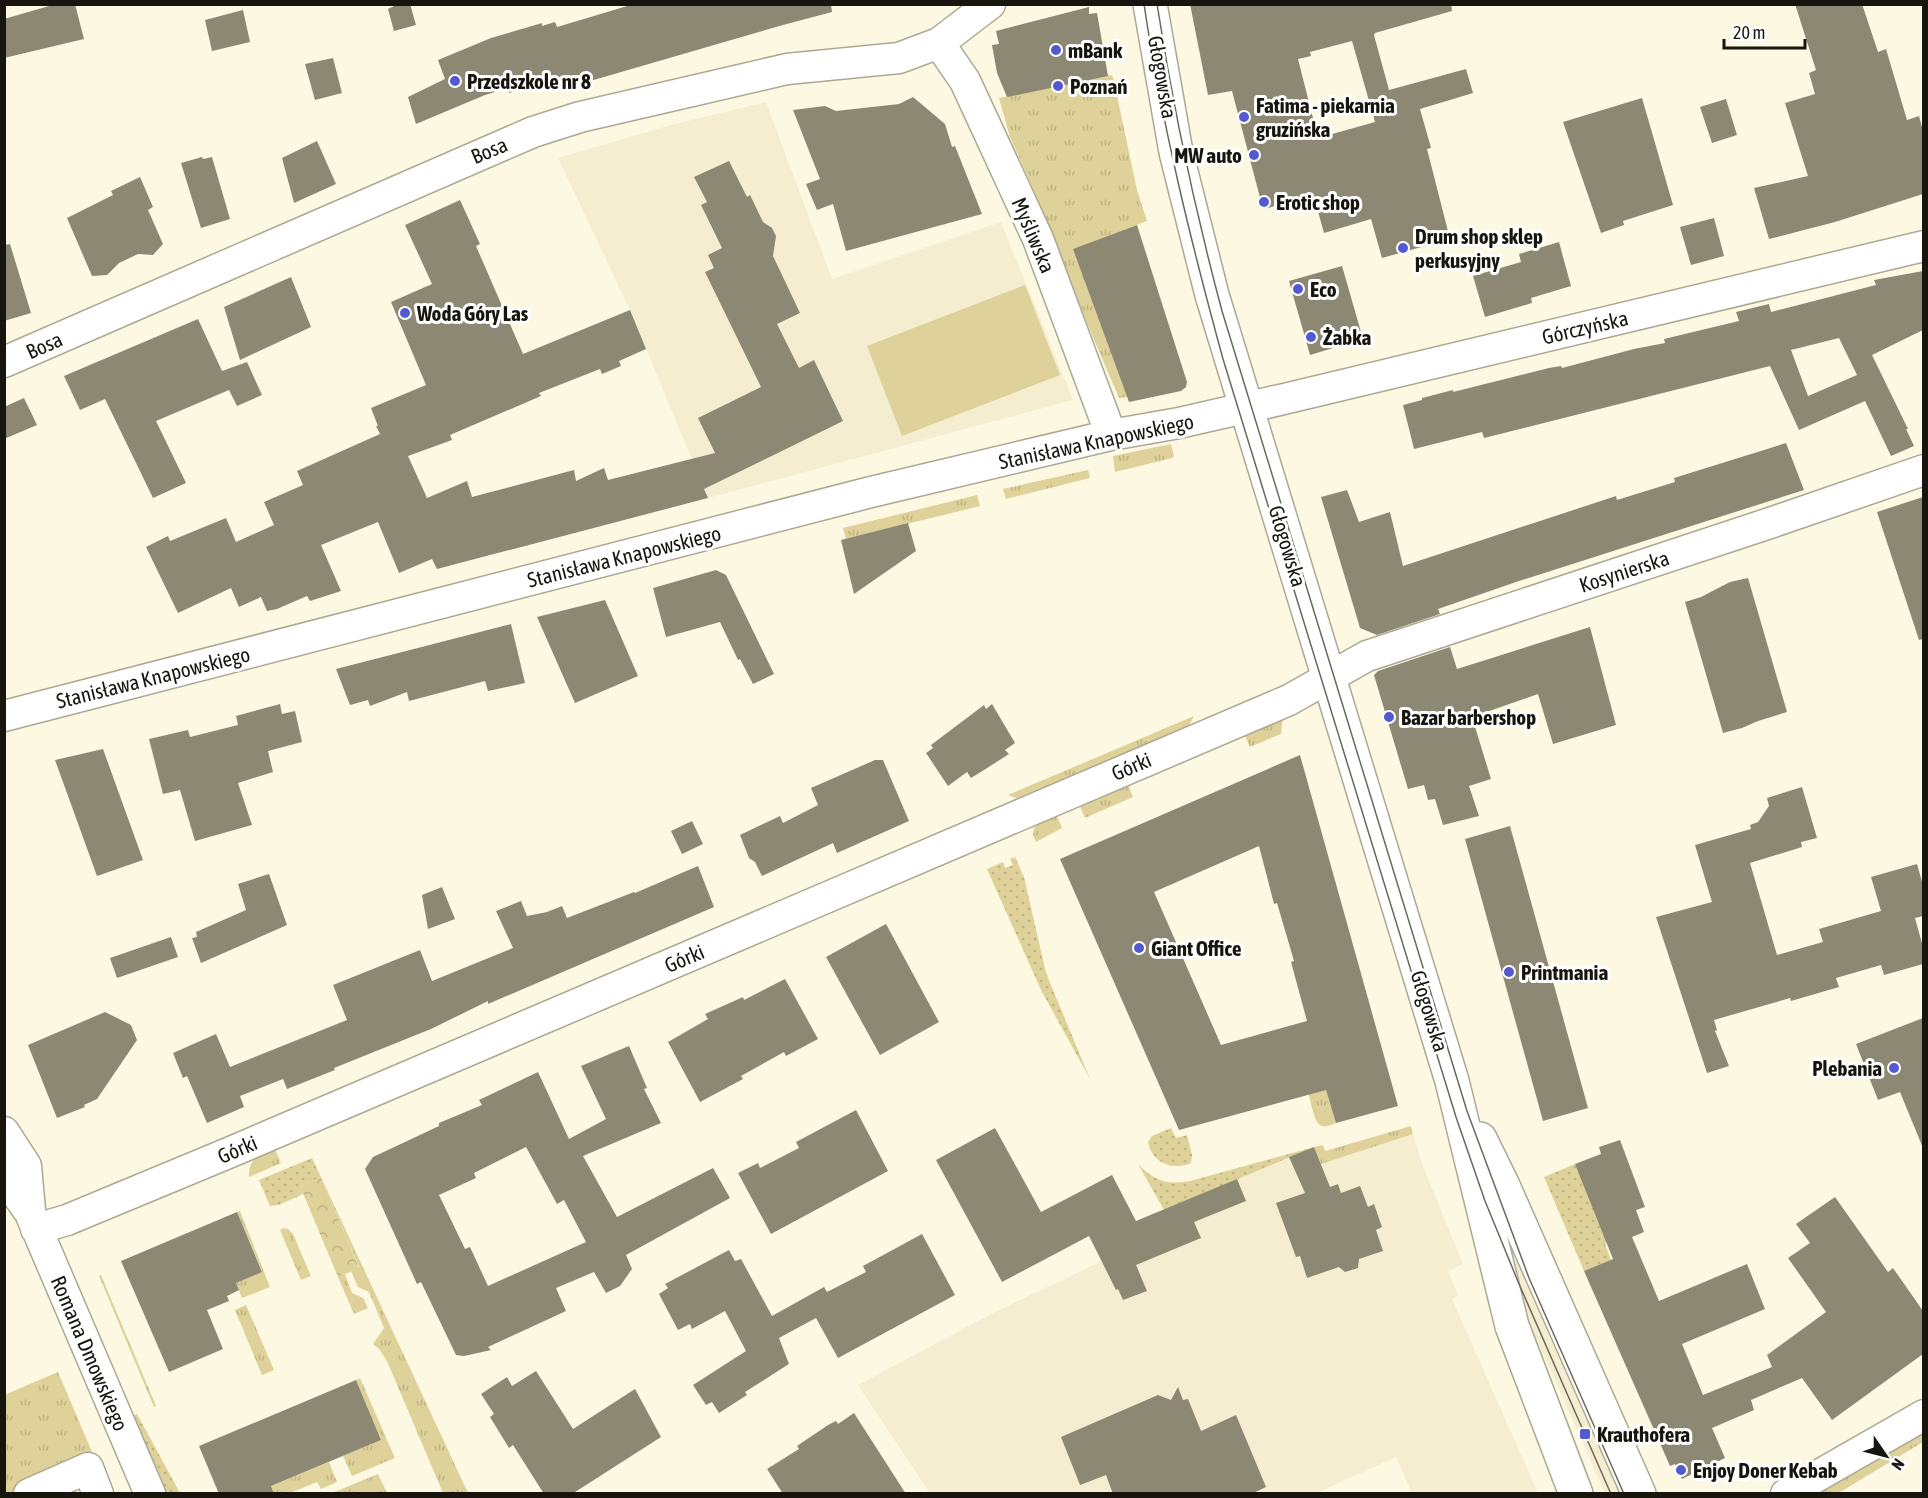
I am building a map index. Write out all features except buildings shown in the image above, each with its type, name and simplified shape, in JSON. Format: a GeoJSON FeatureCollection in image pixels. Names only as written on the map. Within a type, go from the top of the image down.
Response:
{"type":"FeatureCollection","features":[{"type":"Feature","properties":{"kind":"street","name":"Bosa"},"geometry":{"type":"LineString","coordinates":[[4,362],[533,132],[580,117],[787,69],[899,58],[939,43],[990,4]]}},
{"type":"Feature","properties":{"kind":"street","name":"Głogowska"},"geometry":{"type":"LineString","coordinates":[[1150,4],[1168,112],[1190,213],[1212,295],[1452,1081],[1512,1326],[1576,1494]]}},
{"type":"Feature","properties":{"kind":"street","name":"Myśliwska"},"geometry":{"type":"LineString","coordinates":[[939,43],[965,81],[1038,238],[1111,435]]}},
{"type":"Feature","properties":{"kind":"street","name":"Górczyńska"},"geometry":{"type":"LineString","coordinates":[[1246,408],[1923,246]]}},
{"type":"Feature","properties":{"kind":"street","name":"Stanisława Knapowskiego"},"geometry":{"type":"LineString","coordinates":[[4,716],[872,492],[1111,435],[1246,408]]}},
{"type":"Feature","properties":{"kind":"street","name":"Kosynierska"},"geometry":{"type":"LineString","coordinates":[[1328,678],[1367,656],[1923,470]]}},
{"type":"Feature","properties":{"kind":"street","name":"Górki"},"geometry":{"type":"LineString","coordinates":[[33,1221],[68,1220],[266,1137],[1289,700],[1328,678]]}},
{"type":"Feature","properties":{"kind":"street","name":"Głogowska"},"geometry":{"type":"LineString","coordinates":[[1452,1081],[1503,1186],[1639,1494]]}},
{"type":"Feature","properties":{"kind":"street","name":"Romana Dmowskiego"},"geometry":{"type":"LineString","coordinates":[[4,1132],[26,1166],[33,1221]]}},
{"type":"Feature","properties":{"kind":"street","name":"Romana Dmowskiego"},"geometry":{"type":"LineString","coordinates":[[4,1176],[33,1221],[150,1494]]}},
{"type":"Feature","properties":{"kind":"street"},"geometry":{"type":"LineString","coordinates":[[1786,1494],[1923,1415]]}},
{"type":"Feature","properties":{"kind":"street"},"geometry":{"type":"LineString","coordinates":[[29,1494],[88,1468],[96,1488],[138,1466]]}},
{"type":"Feature","properties":{"kind":"shaded area"},"geometry":{"type":"Polygon","coordinates":[[[766,102],[832,279],[1001,222],[1073,400],[708,498],[630,310],[558,158],[671,125],[766,102]]]}},
{"type":"Feature","properties":{"kind":"shaded area"},"geometry":{"type":"Polygon","coordinates":[[[1462,1070],[1490,1155],[1633,1493],[1605,1493],[1518,1297],[1462,1070]]]}},
{"type":"Feature","properties":{"kind":"shaded area"},"geometry":{"type":"Polygon","coordinates":[[[1413,1134],[1422,1164],[1463,1264],[1448,1271],[1458,1295],[1452,1299],[1538,1493],[1412,1493],[1396,1457],[1317,1493],[930,1493],[858,1385],[993,1313],[1148,1239],[1142,1219],[1314,1147],[1321,1164],[1413,1134]]]}},
{"type":"Feature","properties":{"kind":"green space"},"geometry":{"type":"Polygon","coordinates":[[[1111,75],[1137,190],[1147,221],[1074,249],[1128,397],[1119,398],[1063,267],[1051,230],[1010,137],[999,98],[1111,75]]]}},
{"type":"Feature","properties":{"kind":"green space"},"geometry":{"type":"Polygon","coordinates":[[[1025,285],[1060,375],[902,436],[867,346],[1025,285]]]}},
{"type":"Feature","properties":{"kind":"green space"},"geometry":{"type":"Polygon","coordinates":[[[1171,444],[1174,456],[1172,458],[1115,472],[1113,456],[1171,444]]]}},
{"type":"Feature","properties":{"kind":"green space"},"geometry":{"type":"Polygon","coordinates":[[[1088,470],[1090,478],[1006,499],[1003,489],[1088,470]]]}},
{"type":"Feature","properties":{"kind":"green space"},"geometry":{"type":"Polygon","coordinates":[[[977,495],[980,506],[846,539],[843,528],[977,495]]]}},
{"type":"Feature","properties":{"kind":"green space"},"geometry":{"type":"Polygon","coordinates":[[[1283,715],[1281,734],[1250,747],[1244,734],[1283,715]]]}},
{"type":"Feature","properties":{"kind":"green space"},"geometry":{"type":"Polygon","coordinates":[[[1194,716],[1187,729],[1019,799],[1008,795],[1194,716]]]}},
{"type":"Feature","properties":{"kind":"green space"},"geometry":{"type":"Polygon","coordinates":[[[1123,783],[1128,785],[1133,797],[1085,818],[1080,806],[1082,800],[1123,783]]]}},
{"type":"Feature","properties":{"kind":"green space"},"geometry":{"type":"Polygon","coordinates":[[[1052,814],[1057,816],[1062,828],[1036,842],[1033,835],[1035,824],[1052,814]]]}},
{"type":"Feature","properties":{"kind":"green space"},"geometry":{"type":"Polygon","coordinates":[[[1015,857],[1024,877],[1046,973],[1090,1079],[1041,990],[987,869],[1003,862],[1005,868],[1013,865],[1010,859],[1015,857]]]}},
{"type":"Feature","properties":{"kind":"green space"},"geometry":{"type":"Polygon","coordinates":[[[1325,1086],[1336,1123],[1328,1126],[1318,1123],[1312,1110],[1308,1091],[1325,1086]]]}},
{"type":"Feature","properties":{"kind":"green space"},"geometry":{"type":"Polygon","coordinates":[[[1411,1126],[1413,1134],[1321,1164],[1314,1147],[1323,1145],[1325,1151],[1411,1126]]]}},
{"type":"Feature","properties":{"kind":"green space"},"geometry":{"type":"Polygon","coordinates":[[[1171,1128],[1176,1138],[1187,1135],[1192,1155],[1191,1163],[1177,1166],[1164,1163],[1150,1149],[1148,1142],[1152,1136],[1171,1128]]]}},
{"type":"Feature","properties":{"kind":"green space"},"geometry":{"type":"Polygon","coordinates":[[[274,1147],[281,1163],[249,1177],[253,1161],[274,1147]]]}},
{"type":"Feature","properties":{"kind":"green space"},"geometry":{"type":"Polygon","coordinates":[[[1314,1147],[1164,1210],[1138,1164],[1156,1178],[1167,1182],[1182,1182],[1314,1147]]]}},
{"type":"Feature","properties":{"kind":"green space"},"geometry":{"type":"Polygon","coordinates":[[[312,1158],[321,1177],[300,1186],[303,1194],[279,1205],[270,1206],[259,1180],[312,1158]]]}},
{"type":"Feature","properties":{"kind":"green space"},"geometry":{"type":"Polygon","coordinates":[[[1575,1164],[1610,1241],[1605,1244],[1611,1260],[1584,1271],[1544,1177],[1575,1164]]]}},
{"type":"Feature","properties":{"kind":"green space"},"geometry":{"type":"Polygon","coordinates":[[[321,1177],[468,1493],[443,1493],[387,1361],[373,1344],[384,1328],[369,1292],[358,1287],[351,1271],[359,1267],[321,1177]]]}},
{"type":"Feature","properties":{"kind":"green space"},"geometry":{"type":"Polygon","coordinates":[[[321,1177],[359,1268],[338,1277],[300,1186],[321,1177]]]}},
{"type":"Feature","properties":{"kind":"green space"},"geometry":{"type":"Polygon","coordinates":[[[240,1211],[270,1287],[242,1298],[236,1283],[262,1271],[237,1212],[240,1211]]]}},
{"type":"Feature","properties":{"kind":"green space"},"geometry":{"type":"Polygon","coordinates":[[[284,1228],[293,1234],[311,1276],[301,1280],[280,1230],[284,1228]]]}},
{"type":"Feature","properties":{"kind":"green space"},"geometry":{"type":"Polygon","coordinates":[[[345,1274],[352,1293],[363,1298],[368,1308],[354,1314],[338,1277],[345,1274]]]}},
{"type":"Feature","properties":{"kind":"green space"},"geometry":{"type":"Polygon","coordinates":[[[101,1275],[156,1406],[154,1407],[99,1276],[101,1275]]]}},
{"type":"Feature","properties":{"kind":"green space"},"geometry":{"type":"Polygon","coordinates":[[[246,1305],[274,1370],[262,1375],[235,1310],[246,1305]]]}},
{"type":"Feature","properties":{"kind":"green space"},"geometry":{"type":"Polygon","coordinates":[[[58,1372],[95,1459],[15,1493],[5,1493],[4,1395],[58,1372]]]}},
{"type":"Feature","properties":{"kind":"green space"},"geometry":{"type":"Polygon","coordinates":[[[360,1378],[395,1458],[352,1476],[343,1456],[381,1440],[356,1380],[360,1378]]]}},
{"type":"Feature","properties":{"kind":"green space"},"geometry":{"type":"Polygon","coordinates":[[[137,1414],[180,1493],[165,1493],[133,1416],[137,1414]]]}},
{"type":"Feature","properties":{"kind":"green space"},"geometry":{"type":"Polygon","coordinates":[[[1923,1432],[1923,1442],[1842,1491],[1817,1494],[1923,1432]]]}},
{"type":"Feature","properties":{"kind":"green space"},"geometry":{"type":"Polygon","coordinates":[[[329,1462],[337,1482],[321,1489],[317,1482],[290,1493],[274,1493],[271,1486],[329,1462]]]}},
{"type":"Feature","properties":{"kind":"green space"},"geometry":{"type":"Polygon","coordinates":[[[378,1474],[387,1493],[332,1493],[378,1474]]]}},
{"type":"Feature","properties":{"kind":"tram line"},"geometry":{"type":"LineString","coordinates":[[1144,4],[1159,94],[1178,183],[1223,359],[1456,1117],[1485,1201],[1519,1284],[1611,1494]]}},
{"type":"Feature","properties":{"kind":"tram line"},"geometry":{"type":"LineString","coordinates":[[1157,4],[1185,159],[1222,311],[1467,1111],[1529,1278],[1624,1494]]}},
{"type":"Feature","properties":{"kind":"place","name":"mBank"},"geometry":{"type":"Point","coordinates":[1056,50]}},
{"type":"Feature","properties":{"kind":"place","name":"Przedszkole nr 8"},"geometry":{"type":"Point","coordinates":[455,81]}},
{"type":"Feature","properties":{"kind":"place","name":"Poznań"},"geometry":{"type":"Point","coordinates":[1058,86]}},
{"type":"Feature","properties":{"kind":"place","name":"Fatima - piekarnia gruzińska"},"geometry":{"type":"Point","coordinates":[1244,117]}},
{"type":"Feature","properties":{"kind":"place","name":"MW auto"},"geometry":{"type":"Point","coordinates":[1254,155]}},
{"type":"Feature","properties":{"kind":"place","name":"Erotic shop"},"geometry":{"type":"Point","coordinates":[1264,202]}},
{"type":"Feature","properties":{"kind":"place","name":"Drum shop sklep perkusyjny"},"geometry":{"type":"Point","coordinates":[1403,248]}},
{"type":"Feature","properties":{"kind":"place","name":"Eco"},"geometry":{"type":"Point","coordinates":[1298,289]}},
{"type":"Feature","properties":{"kind":"place","name":"Woda Góry Las"},"geometry":{"type":"Point","coordinates":[405,313]}},
{"type":"Feature","properties":{"kind":"place","name":"Żabka"},"geometry":{"type":"Point","coordinates":[1311,337]}},
{"type":"Feature","properties":{"kind":"place","name":"Bazar barbershop"},"geometry":{"type":"Point","coordinates":[1389,717]}},
{"type":"Feature","properties":{"kind":"place","name":"Giant Office"},"geometry":{"type":"Point","coordinates":[1139,948]}},
{"type":"Feature","properties":{"kind":"place","name":"Printmania"},"geometry":{"type":"Point","coordinates":[1509,972]}},
{"type":"Feature","properties":{"kind":"place","name":"Plebania"},"geometry":{"type":"Point","coordinates":[1894,1068]}},
{"type":"Feature","properties":{"kind":"place","name":"Krauthofera"},"geometry":{"type":"Point","coordinates":[1585,1434]}},
{"type":"Feature","properties":{"kind":"place","name":"Enjoy Doner Kebab"},"geometry":{"type":"Point","coordinates":[1681,1470]}}]}
